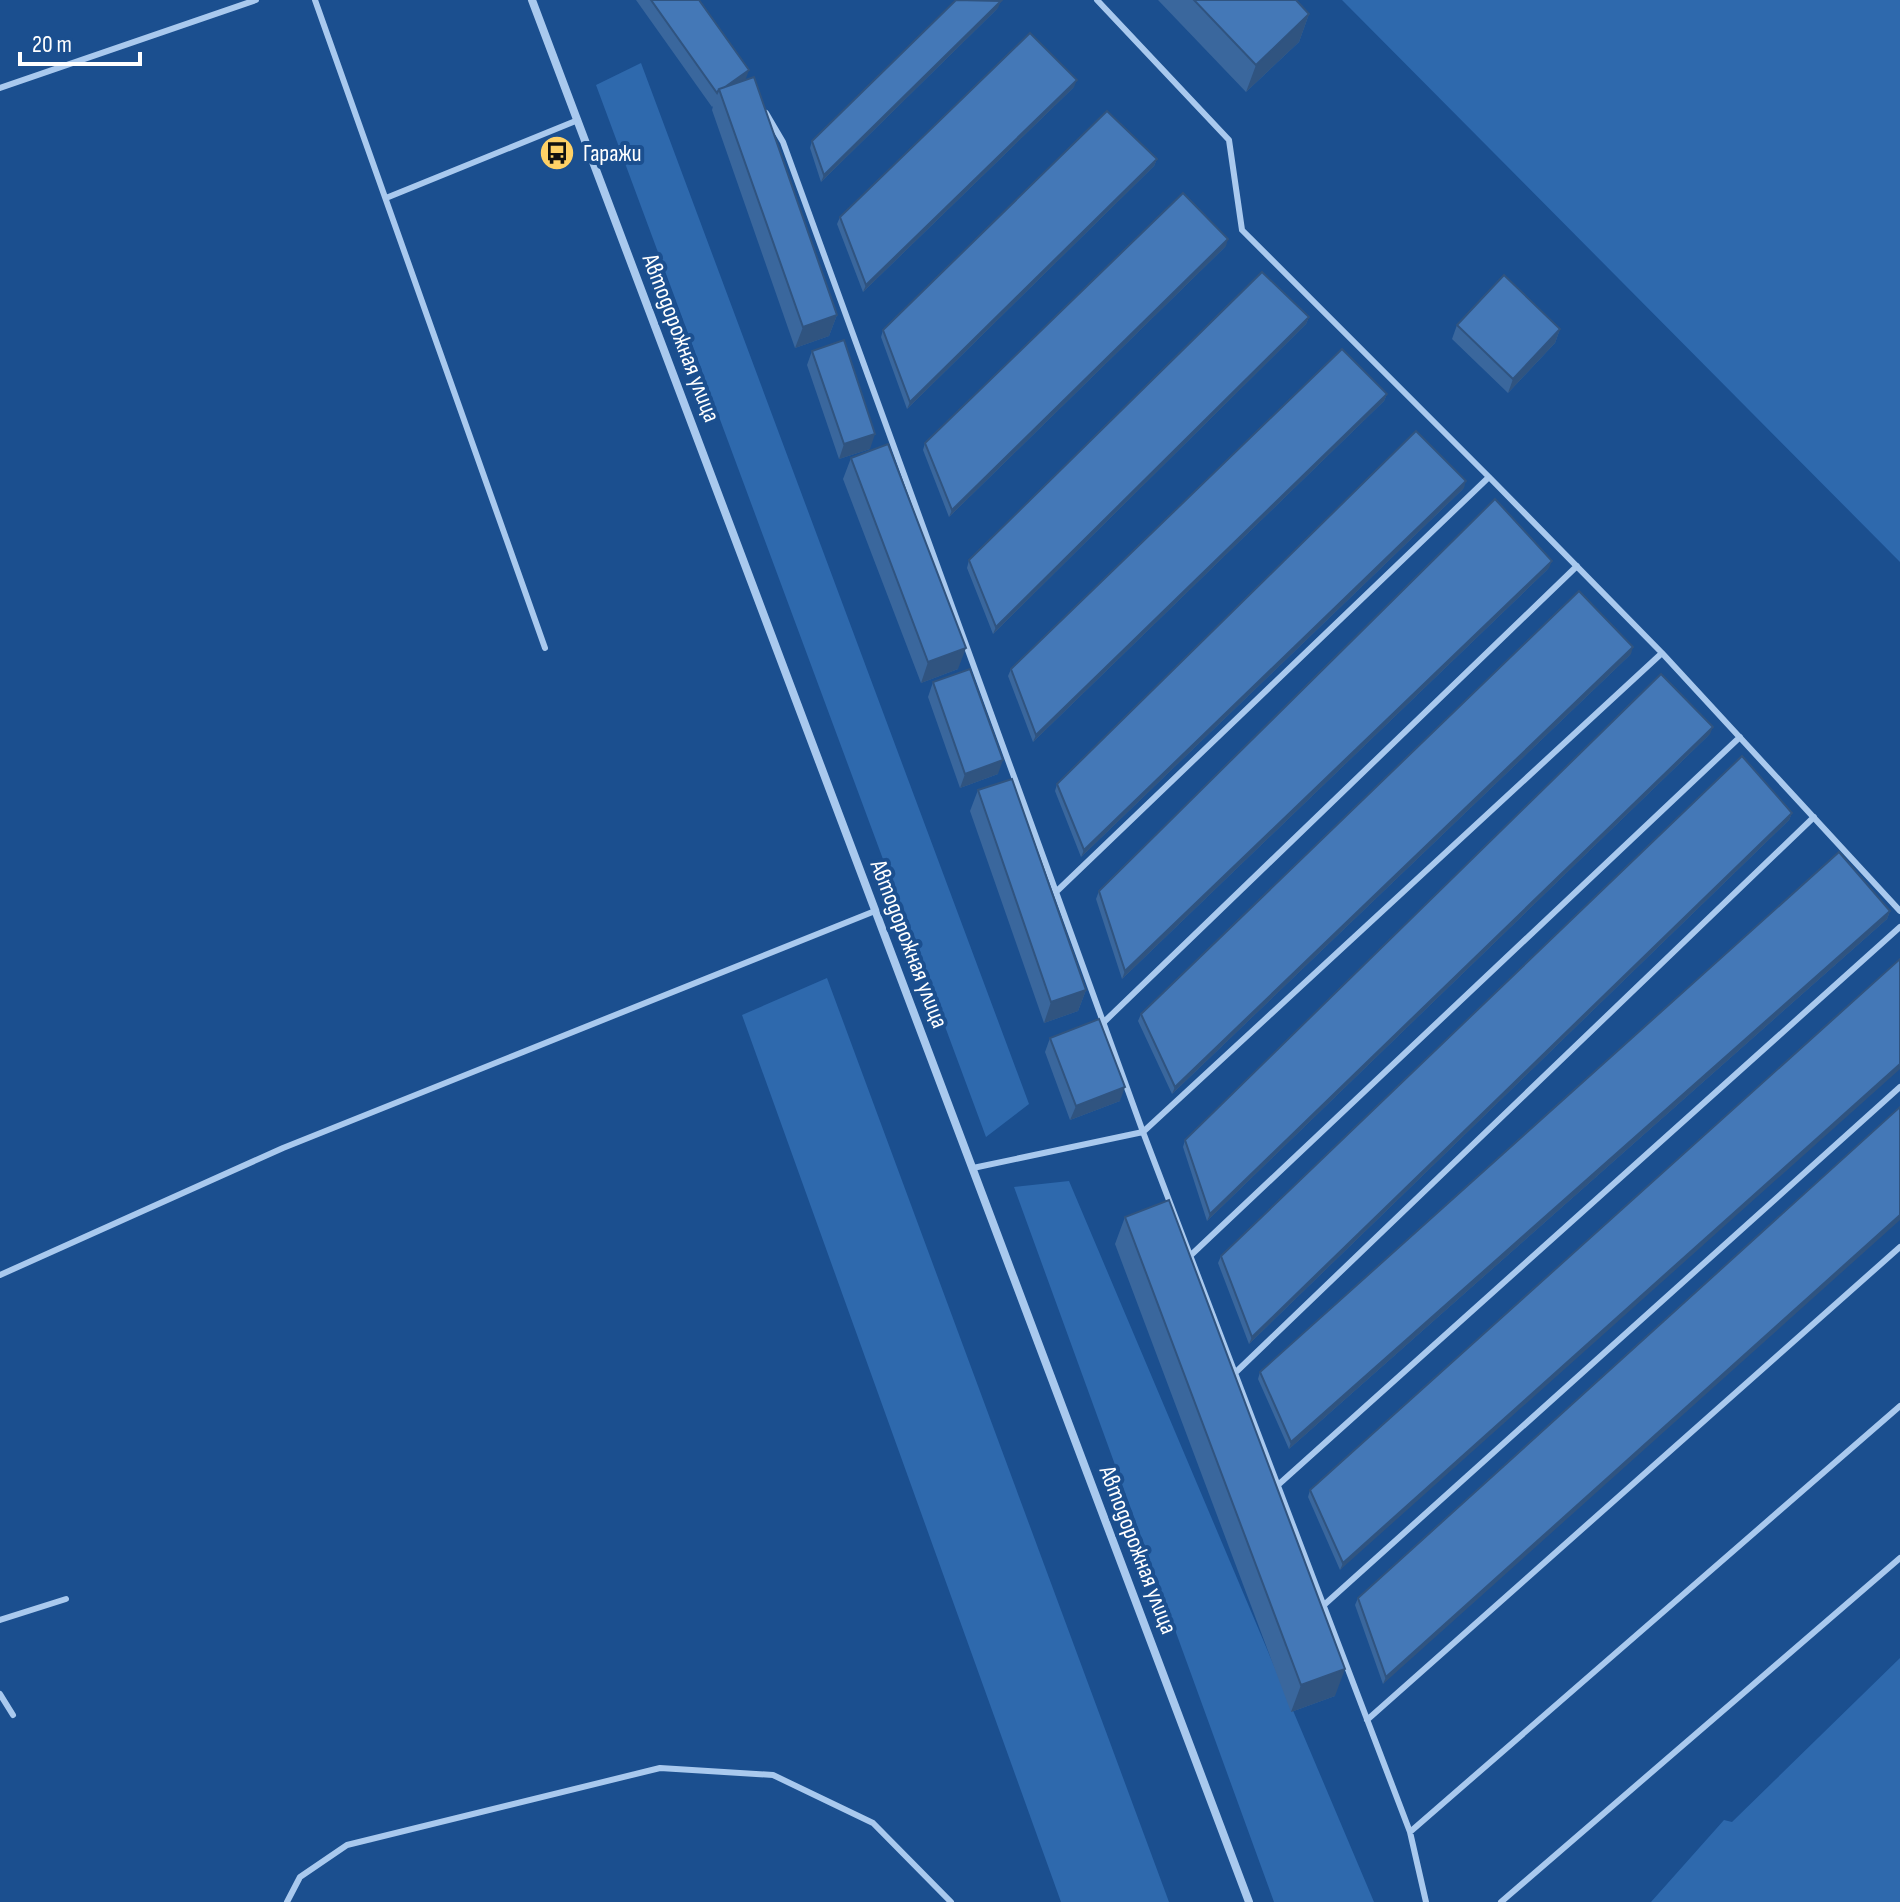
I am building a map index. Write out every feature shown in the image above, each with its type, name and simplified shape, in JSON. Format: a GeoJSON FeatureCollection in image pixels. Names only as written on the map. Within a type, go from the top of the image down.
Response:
{"type":"FeatureCollection","features":[{"type":"Feature","properties":{"kind":"street","name":"Автодорожная улица"},"geometry":{"type":"LineString","coordinates":[[532,0],[1249,1902]]}},
{"type":"Feature","properties":{"kind":"lane"},"geometry":{"type":"LineString","coordinates":[[0,88],[256,0]]}},
{"type":"Feature","properties":{"kind":"lane"},"geometry":{"type":"LineString","coordinates":[[315,0],[545,648]]}},
{"type":"Feature","properties":{"kind":"lane"},"geometry":{"type":"LineString","coordinates":[[1097,0],[1229,140],[1242,230],[1662,653],[1900,911]]}},
{"type":"Feature","properties":{"kind":"lane"},"geometry":{"type":"LineString","coordinates":[[759,103],[783,142],[1143,1132],[1410,1832],[1426,1902]]}},
{"type":"Feature","properties":{"kind":"lane"},"geometry":{"type":"LineString","coordinates":[[386,198],[578,120]]}},
{"type":"Feature","properties":{"kind":"lane"},"geometry":{"type":"LineString","coordinates":[[1056,892],[1489,477]]}},
{"type":"Feature","properties":{"kind":"lane"},"geometry":{"type":"LineString","coordinates":[[1104,1022],[1577,566]]}},
{"type":"Feature","properties":{"kind":"lane"},"geometry":{"type":"LineString","coordinates":[[973,1168],[1143,1132],[1662,653]]}},
{"type":"Feature","properties":{"kind":"lane"},"geometry":{"type":"LineString","coordinates":[[1190,1256],[1740,737]]}},
{"type":"Feature","properties":{"kind":"lane"},"geometry":{"type":"LineString","coordinates":[[1235,1373],[1814,817]]}},
{"type":"Feature","properties":{"kind":"lane"},"geometry":{"type":"LineString","coordinates":[[0,1275],[283,1148],[875,911]]}},
{"type":"Feature","properties":{"kind":"lane"},"geometry":{"type":"LineString","coordinates":[[1278,1485],[1900,927]]}},
{"type":"Feature","properties":{"kind":"lane"},"geometry":{"type":"LineString","coordinates":[[1324,1605],[1900,1087]]}},
{"type":"Feature","properties":{"kind":"lane"},"geometry":{"type":"LineString","coordinates":[[1367,1720],[1900,1247]]}},
{"type":"Feature","properties":{"kind":"lane"},"geometry":{"type":"LineString","coordinates":[[1410,1832],[1900,1406]]}},
{"type":"Feature","properties":{"kind":"lane"},"geometry":{"type":"LineString","coordinates":[[1501,1902],[1900,1558]]}},
{"type":"Feature","properties":{"kind":"lane"},"geometry":{"type":"LineString","coordinates":[[0,1620],[66,1599]]}},
{"type":"Feature","properties":{"kind":"lane"},"geometry":{"type":"LineString","coordinates":[[0,1694],[13,1715]]}},
{"type":"Feature","properties":{"kind":"lane"},"geometry":{"type":"LineString","coordinates":[[287,1902],[300,1877],[347,1845],[660,1768],[773,1775],[873,1823],[951,1902]]}},
{"type":"Feature","properties":{"kind":"shaded area"},"geometry":{"type":"Polygon","coordinates":[[[1342,0],[1900,0],[1900,562],[1342,0]]]}},
{"type":"Feature","properties":{"kind":"shaded area"},"geometry":{"type":"Polygon","coordinates":[[[641,63],[1029,1104],[986,1137],[596,85],[641,63]]]}},
{"type":"Feature","properties":{"kind":"shaded area"},"geometry":{"type":"Polygon","coordinates":[[[827,978],[1169,1902],[1061,1902],[742,1015],[827,978]]]}},
{"type":"Feature","properties":{"kind":"shaded area"},"geometry":{"type":"Polygon","coordinates":[[[1069,1181],[1374,1902],[1274,1902],[1014,1187],[1069,1181]]]}},
{"type":"Feature","properties":{"kind":"shaded area"},"geometry":{"type":"Polygon","coordinates":[[[1900,1658],[1900,1902],[1651,1902],[1724,1820],[1732,1822],[1900,1658]]]}},
{"type":"Feature","properties":{"kind":"building"},"geometry":{"type":"Polygon","coordinates":[[[651,0],[699,0],[749,70],[717,93],[651,0]]]}},
{"type":"Feature","properties":{"kind":"building"},"geometry":{"type":"Polygon","coordinates":[[[956,0],[1001,1],[824,175],[812,141],[956,0]]]}},
{"type":"Feature","properties":{"kind":"building"},"geometry":{"type":"Polygon","coordinates":[[[1194,0],[1296,0],[1309,14],[1256,65],[1194,0]]]}},
{"type":"Feature","properties":{"kind":"building"},"geometry":{"type":"Polygon","coordinates":[[[1030,33],[1077,80],[866,285],[840,217],[1030,33]]]}},
{"type":"Feature","properties":{"kind":"building"},"geometry":{"type":"Polygon","coordinates":[[[754,77],[837,315],[803,327],[719,89],[754,77]]]}},
{"type":"Feature","properties":{"kind":"building"},"geometry":{"type":"Polygon","coordinates":[[[1107,111],[1157,159],[910,402],[883,330],[1107,111]]]}},
{"type":"Feature","properties":{"kind":"building"},"geometry":{"type":"Polygon","coordinates":[[[1183,193],[1228,239],[952,510],[925,443],[1183,193]]]}},
{"type":"Feature","properties":{"kind":"building"},"geometry":{"type":"Polygon","coordinates":[[[1262,272],[1309,317],[996,627],[969,560],[1262,272]]]}},
{"type":"Feature","properties":{"kind":"building"},"geometry":{"type":"Polygon","coordinates":[[[1504,275],[1560,329],[1513,379],[1457,325],[1504,275]]]}},
{"type":"Feature","properties":{"kind":"building"},"geometry":{"type":"Polygon","coordinates":[[[844,340],[875,434],[844,444],[812,351],[844,340]]]}},
{"type":"Feature","properties":{"kind":"building"},"geometry":{"type":"Polygon","coordinates":[[[1342,349],[1387,394],[1036,735],[1011,669],[1342,349]]]}},
{"type":"Feature","properties":{"kind":"building"},"geometry":{"type":"Polygon","coordinates":[[[1416,431],[1466,481],[1084,850],[1057,784],[1416,431]]]}},
{"type":"Feature","properties":{"kind":"building"},"geometry":{"type":"Polygon","coordinates":[[[888,444],[966,648],[928,662],[851,458],[888,444]]]}},
{"type":"Feature","properties":{"kind":"building"},"geometry":{"type":"Polygon","coordinates":[[[1495,499],[1552,561],[1125,971],[1099,891],[1495,499]]]}},
{"type":"Feature","properties":{"kind":"building"},"geometry":{"type":"Polygon","coordinates":[[[1579,591],[1633,647],[1175,1087],[1141,1014],[1579,591]]]}},
{"type":"Feature","properties":{"kind":"building"},"geometry":{"type":"Polygon","coordinates":[[[970,669],[1003,760],[965,774],[933,682],[970,669]]]}},
{"type":"Feature","properties":{"kind":"building"},"geometry":{"type":"Polygon","coordinates":[[[1661,674],[1713,727],[1210,1214],[1185,1140],[1661,674]]]}},
{"type":"Feature","properties":{"kind":"building"},"geometry":{"type":"Polygon","coordinates":[[[1742,756],[1792,813],[1252,1337],[1221,1256],[1742,756]]]}},
{"type":"Feature","properties":{"kind":"building"},"geometry":{"type":"Polygon","coordinates":[[[1012,779],[1086,990],[1051,1002],[978,790],[1012,779]]]}},
{"type":"Feature","properties":{"kind":"building"},"geometry":{"type":"Polygon","coordinates":[[[1839,852],[1890,911],[1291,1442],[1260,1372],[1839,852]]]}},
{"type":"Feature","properties":{"kind":"building"},"geometry":{"type":"Polygon","coordinates":[[[1900,959],[1900,1064],[1343,1563],[1310,1490],[1900,959]]]}},
{"type":"Feature","properties":{"kind":"building"},"geometry":{"type":"Polygon","coordinates":[[[1099,1019],[1125,1087],[1076,1106],[1050,1038],[1099,1019]]]}},
{"type":"Feature","properties":{"kind":"building"},"geometry":{"type":"Polygon","coordinates":[[[1900,1107],[1900,1215],[1386,1677],[1358,1598],[1900,1107]]]}},
{"type":"Feature","properties":{"kind":"building"},"geometry":{"type":"Polygon","coordinates":[[[1169,1200],[1345,1669],[1301,1685],[1125,1217],[1169,1200]]]}},
{"type":"Feature","properties":{"kind":"place","name":"Гаражи"},"geometry":{"type":"Point","coordinates":[557,153]}}]}
